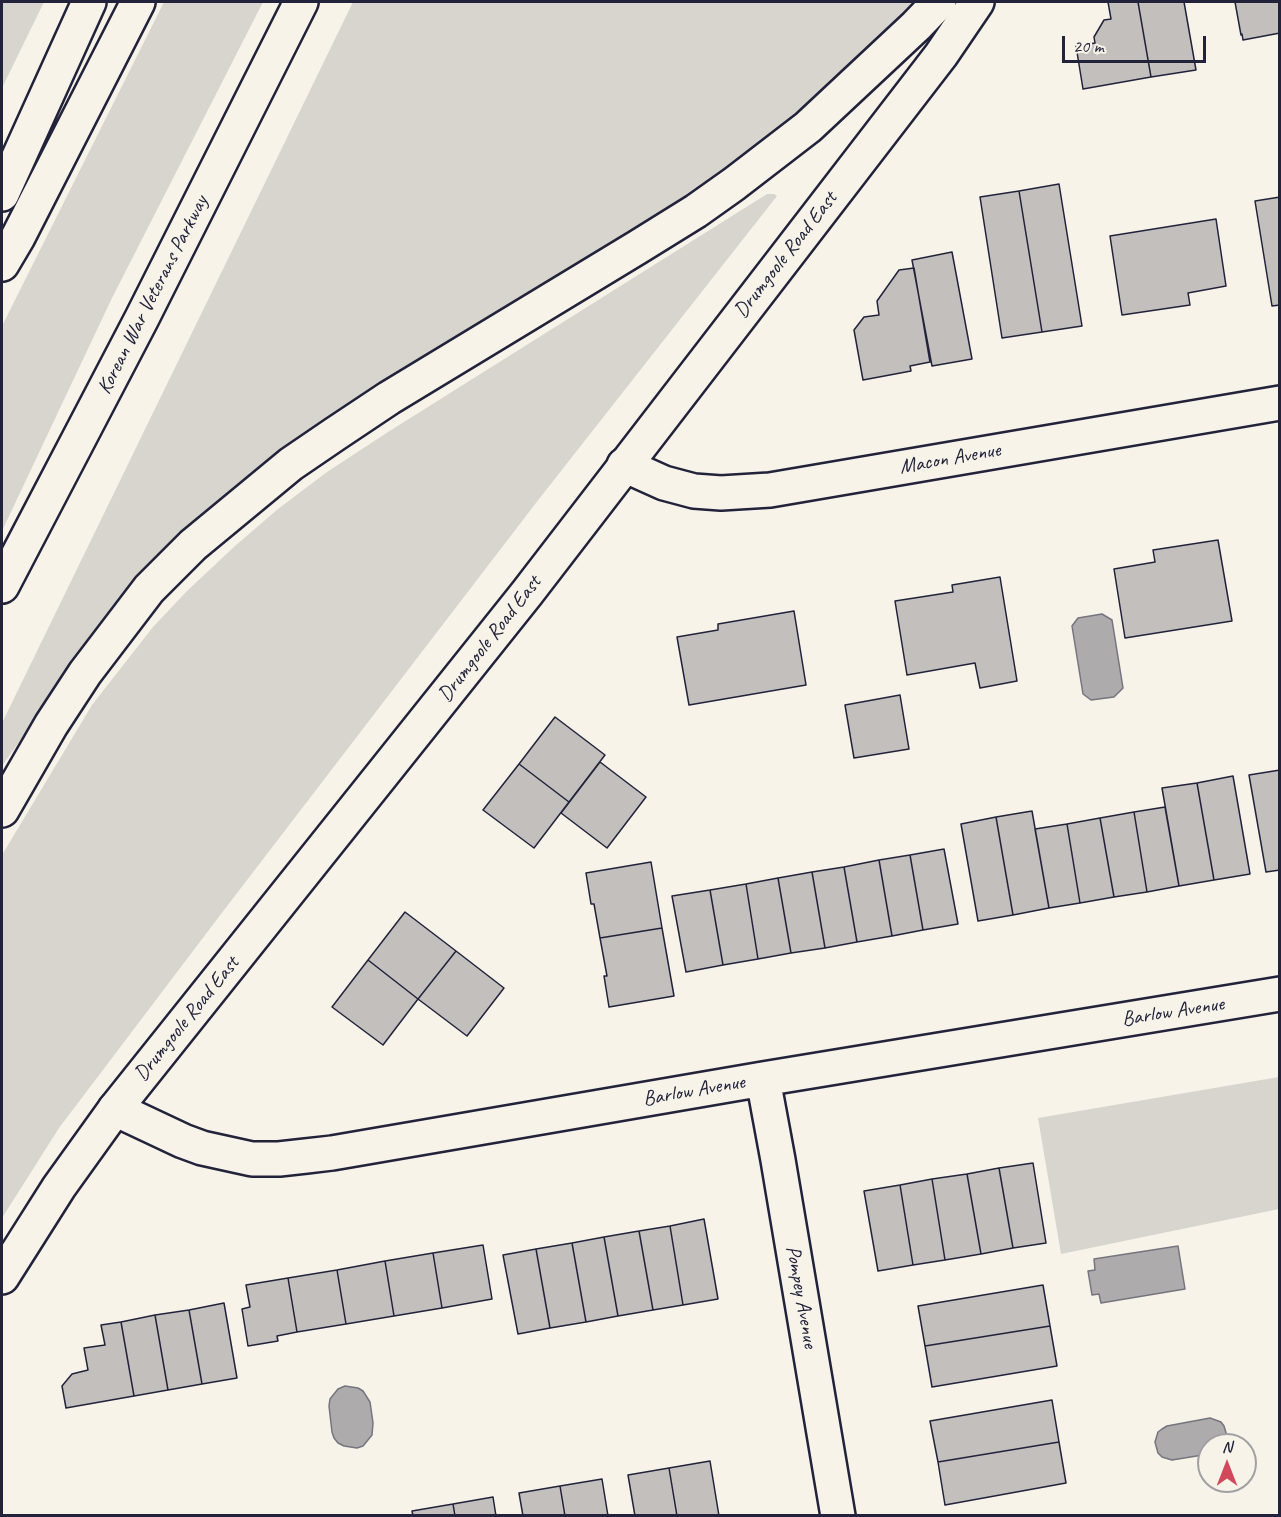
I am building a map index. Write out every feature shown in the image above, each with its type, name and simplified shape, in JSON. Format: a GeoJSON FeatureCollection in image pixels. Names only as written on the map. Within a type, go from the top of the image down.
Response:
{"type":"FeatureCollection","features":[{"type":"Feature","properties":{"kind":"main road"},"geometry":{"type":"LineString","coordinates":[[2,194],[89,2]]}},
{"type":"Feature","properties":{"kind":"main road"},"geometry":{"type":"LineString","coordinates":[[2,264],[138,2]]}},
{"type":"Feature","properties":{"kind":"main road","name":"Korean War Veterans Parkway"},"geometry":{"type":"LineString","coordinates":[[2,586],[142,318],[301,2]]}},
{"type":"Feature","properties":{"kind":"main road"},"geometry":{"type":"LineString","coordinates":[[2,810],[45,735],[85,673],[149,589],[193,545],[244,501],[291,464],[389,398],[638,247],[734,184],[808,127],[939,2]]}},
{"type":"Feature","properties":{"kind":"main road","name":"Drumgoole Road East"},"geometry":{"type":"LineString","coordinates":[[2,1277],[59,1187],[115,1109],[527,593],[941,55],[977,2]]}},
{"type":"Feature","properties":{"kind":"main road","name":"Macon Avenue"},"geometry":{"type":"LineString","coordinates":[[624,465],[664,483],[694,491],[721,494],[761,490],[1280,403]]}},
{"type":"Feature","properties":{"kind":"main road","name":"Barlow Avenue"},"geometry":{"type":"LineString","coordinates":[[115,1109],[202,1148],[252,1159],[279,1159],[332,1153],[1280,994]]}},
{"type":"Feature","properties":{"kind":"main road","name":"Pompey Avenue"},"geometry":{"type":"LineString","coordinates":[[763,1079],[838,1515]]}},
{"type":"Feature","properties":{"kind":"shaded area"},"geometry":{"type":"Polygon","coordinates":[[[2,2],[44,2],[2,88],[2,2]]]}},
{"type":"Feature","properties":{"kind":"shaded area"},"geometry":{"type":"Polygon","coordinates":[[[164,2],[263,2],[112,298],[2,531],[2,326],[164,2]]]}},
{"type":"Feature","properties":{"kind":"shaded area"},"geometry":{"type":"Polygon","coordinates":[[[353,2],[921,2],[794,122],[641,227],[108,616],[2,766],[2,723],[353,2]]]}},
{"type":"Feature","properties":{"kind":"shaded area"},"geometry":{"type":"Polygon","coordinates":[[[767,194],[777,196],[539,499],[221,914],[59,1128],[2,1218],[2,855],[92,705],[153,627],[187,591],[278,509],[327,472],[388,432],[767,194]]]}},
{"type":"Feature","properties":{"kind":"shaded area"},"geometry":{"type":"Polygon","coordinates":[[[1102,614],[1112,620],[1123,688],[1114,697],[1091,700],[1083,694],[1072,626],[1078,618],[1102,614]]]}},
{"type":"Feature","properties":{"kind":"shaded area"},"geometry":{"type":"Polygon","coordinates":[[[1279,1077],[1279,1209],[1061,1254],[1038,1118],[1279,1077]]]}},
{"type":"Feature","properties":{"kind":"shaded area"},"geometry":{"type":"Polygon","coordinates":[[[1178,1246],[1185,1289],[1101,1303],[1099,1294],[1092,1295],[1088,1271],[1095,1270],[1094,1259],[1178,1246]]]}},
{"type":"Feature","properties":{"kind":"shaded area"},"geometry":{"type":"Polygon","coordinates":[[[345,1386],[363,1391],[370,1402],[372,1435],[363,1446],[357,1448],[338,1443],[332,1432],[330,1399],[338,1389],[345,1386]]]}},
{"type":"Feature","properties":{"kind":"shaded area"},"geometry":{"type":"Polygon","coordinates":[[[1210,1418],[1221,1422],[1226,1433],[1197,1433],[1197,1456],[1172,1460],[1158,1453],[1155,1442],[1158,1432],[1167,1426],[1210,1418]]]}},
{"type":"Feature","properties":{"kind":"building"},"geometry":{"type":"Polygon","coordinates":[[[1108,2],[1138,2],[1151,77],[1083,89],[1076,46],[1095,43],[1094,37],[1104,20],[1111,19],[1108,2]]]}},
{"type":"Feature","properties":{"kind":"building"},"geometry":{"type":"Polygon","coordinates":[[[1138,2],[1184,2],[1196,70],[1151,77],[1138,2]]]}},
{"type":"Feature","properties":{"kind":"building"},"geometry":{"type":"Polygon","coordinates":[[[1235,2],[1280,2],[1280,33],[1243,40],[1235,2]]]}},
{"type":"Feature","properties":{"kind":"building"},"geometry":{"type":"Polygon","coordinates":[[[1059,184],[1082,326],[1042,332],[1019,191],[1059,184]]]}},
{"type":"Feature","properties":{"kind":"building"},"geometry":{"type":"Polygon","coordinates":[[[1019,191],[1042,332],[1002,338],[980,197],[1019,191]]]}},
{"type":"Feature","properties":{"kind":"building"},"geometry":{"type":"Polygon","coordinates":[[[1280,197],[1280,305],[1272,306],[1255,201],[1280,197]]]}},
{"type":"Feature","properties":{"kind":"building"},"geometry":{"type":"Polygon","coordinates":[[[1216,219],[1226,286],[1188,293],[1190,305],[1122,315],[1110,236],[1216,219]]]}},
{"type":"Feature","properties":{"kind":"building"},"geometry":{"type":"Polygon","coordinates":[[[952,252],[972,359],[932,366],[912,260],[952,252]]]}},
{"type":"Feature","properties":{"kind":"building"},"geometry":{"type":"Polygon","coordinates":[[[914,268],[930,362],[910,366],[911,371],[863,380],[854,330],[864,317],[879,315],[877,301],[899,270],[914,268]]]}},
{"type":"Feature","properties":{"kind":"building"},"geometry":{"type":"Polygon","coordinates":[[[1218,540],[1232,621],[1125,638],[1114,569],[1155,562],[1153,550],[1218,540]]]}},
{"type":"Feature","properties":{"kind":"building"},"geometry":{"type":"Polygon","coordinates":[[[1000,577],[1017,681],[980,688],[975,663],[907,675],[895,601],[953,592],[952,585],[1000,577]]]}},
{"type":"Feature","properties":{"kind":"building"},"geometry":{"type":"Polygon","coordinates":[[[794,611],[806,685],[689,705],[677,637],[718,630],[718,624],[794,611]]]}},
{"type":"Feature","properties":{"kind":"building"},"geometry":{"type":"Polygon","coordinates":[[[900,695],[909,749],[854,758],[845,705],[900,695]]]}},
{"type":"Feature","properties":{"kind":"building"},"geometry":{"type":"Polygon","coordinates":[[[555,717],[605,755],[569,802],[519,764],[555,717]]]}},
{"type":"Feature","properties":{"kind":"building"},"geometry":{"type":"Polygon","coordinates":[[[600,762],[646,797],[607,848],[561,813],[600,762]]]}},
{"type":"Feature","properties":{"kind":"building"},"geometry":{"type":"Polygon","coordinates":[[[519,764],[569,802],[534,848],[483,810],[519,764]]]}},
{"type":"Feature","properties":{"kind":"building"},"geometry":{"type":"Polygon","coordinates":[[[1280,770],[1280,870],[1266,872],[1249,775],[1280,770]]]}},
{"type":"Feature","properties":{"kind":"building"},"geometry":{"type":"Polygon","coordinates":[[[1233,776],[1250,874],[1214,880],[1197,783],[1233,776]]]}},
{"type":"Feature","properties":{"kind":"building"},"geometry":{"type":"Polygon","coordinates":[[[1197,783],[1214,880],[1179,886],[1162,788],[1197,783]]]}},
{"type":"Feature","properties":{"kind":"building"},"geometry":{"type":"Polygon","coordinates":[[[1165,807],[1179,886],[1147,892],[1134,812],[1165,807]]]}},
{"type":"Feature","properties":{"kind":"building"},"geometry":{"type":"Polygon","coordinates":[[[1032,811],[1049,908],[1013,915],[996,817],[1032,811]]]}},
{"type":"Feature","properties":{"kind":"building"},"geometry":{"type":"Polygon","coordinates":[[[1134,812],[1147,892],[1114,897],[1100,818],[1134,812]]]}},
{"type":"Feature","properties":{"kind":"building"},"geometry":{"type":"Polygon","coordinates":[[[996,817],[1013,915],[978,921],[961,824],[996,817]]]}},
{"type":"Feature","properties":{"kind":"building"},"geometry":{"type":"Polygon","coordinates":[[[1100,818],[1114,897],[1080,903],[1067,824],[1100,818]]]}},
{"type":"Feature","properties":{"kind":"building"},"geometry":{"type":"Polygon","coordinates":[[[1067,824],[1080,903],[1049,908],[1035,829],[1067,824]]]}},
{"type":"Feature","properties":{"kind":"building"},"geometry":{"type":"Polygon","coordinates":[[[944,849],[958,924],[923,930],[910,855],[944,849]]]}},
{"type":"Feature","properties":{"kind":"building"},"geometry":{"type":"Polygon","coordinates":[[[910,855],[923,930],[892,936],[879,860],[910,855]]]}},
{"type":"Feature","properties":{"kind":"building"},"geometry":{"type":"Polygon","coordinates":[[[879,860],[892,936],[857,942],[844,867],[879,860]]]}},
{"type":"Feature","properties":{"kind":"building"},"geometry":{"type":"Polygon","coordinates":[[[651,862],[662,928],[600,938],[586,873],[651,862]]]}},
{"type":"Feature","properties":{"kind":"building"},"geometry":{"type":"Polygon","coordinates":[[[844,867],[857,942],[825,948],[812,872],[844,867]]]}},
{"type":"Feature","properties":{"kind":"building"},"geometry":{"type":"Polygon","coordinates":[[[812,872],[825,948],[791,953],[778,878],[812,872]]]}},
{"type":"Feature","properties":{"kind":"building"},"geometry":{"type":"Polygon","coordinates":[[[778,878],[791,953],[758,959],[746,884],[778,878]]]}},
{"type":"Feature","properties":{"kind":"building"},"geometry":{"type":"Polygon","coordinates":[[[746,884],[758,959],[723,965],[710,890],[746,884]]]}},
{"type":"Feature","properties":{"kind":"building"},"geometry":{"type":"Polygon","coordinates":[[[710,890],[723,965],[686,972],[672,896],[710,890]]]}},
{"type":"Feature","properties":{"kind":"building"},"geometry":{"type":"Polygon","coordinates":[[[405,912],[456,951],[418,999],[368,960],[405,912]]]}},
{"type":"Feature","properties":{"kind":"building"},"geometry":{"type":"Polygon","coordinates":[[[662,928],[674,996],[609,1007],[604,976],[607,976],[600,938],[662,928]]]}},
{"type":"Feature","properties":{"kind":"building"},"geometry":{"type":"Polygon","coordinates":[[[456,951],[504,988],[467,1036],[418,999],[456,951]]]}},
{"type":"Feature","properties":{"kind":"building"},"geometry":{"type":"Polygon","coordinates":[[[368,960],[418,999],[383,1045],[332,1007],[368,960]]]}},
{"type":"Feature","properties":{"kind":"building"},"geometry":{"type":"Polygon","coordinates":[[[1033,1163],[1046,1243],[1013,1248],[999,1168],[1033,1163]]]}},
{"type":"Feature","properties":{"kind":"building"},"geometry":{"type":"Polygon","coordinates":[[[999,1168],[1013,1248],[981,1254],[967,1174],[999,1168]]]}},
{"type":"Feature","properties":{"kind":"building"},"geometry":{"type":"Polygon","coordinates":[[[967,1174],[981,1254],[945,1260],[932,1179],[967,1174]]]}},
{"type":"Feature","properties":{"kind":"building"},"geometry":{"type":"Polygon","coordinates":[[[932,1179],[945,1260],[913,1265],[900,1185],[932,1179]]]}},
{"type":"Feature","properties":{"kind":"building"},"geometry":{"type":"Polygon","coordinates":[[[900,1185],[913,1265],[878,1271],[864,1191],[900,1185]]]}},
{"type":"Feature","properties":{"kind":"building"},"geometry":{"type":"Polygon","coordinates":[[[704,1219],[718,1299],[683,1305],[670,1226],[704,1219]]]}},
{"type":"Feature","properties":{"kind":"building"},"geometry":{"type":"Polygon","coordinates":[[[670,1226],[683,1305],[653,1310],[639,1231],[670,1226]]]}},
{"type":"Feature","properties":{"kind":"building"},"geometry":{"type":"Polygon","coordinates":[[[639,1231],[653,1310],[618,1316],[604,1237],[639,1231]]]}},
{"type":"Feature","properties":{"kind":"building"},"geometry":{"type":"Polygon","coordinates":[[[604,1237],[618,1316],[586,1322],[572,1243],[604,1237]]]}},
{"type":"Feature","properties":{"kind":"building"},"geometry":{"type":"Polygon","coordinates":[[[572,1243],[586,1322],[550,1328],[536,1249],[572,1243]]]}},
{"type":"Feature","properties":{"kind":"building"},"geometry":{"type":"Polygon","coordinates":[[[483,1245],[492,1299],[442,1308],[433,1253],[483,1245]]]}},
{"type":"Feature","properties":{"kind":"building"},"geometry":{"type":"Polygon","coordinates":[[[536,1249],[550,1328],[518,1334],[503,1255],[536,1249]]]}},
{"type":"Feature","properties":{"kind":"building"},"geometry":{"type":"Polygon","coordinates":[[[433,1253],[442,1308],[394,1316],[385,1261],[433,1253]]]}},
{"type":"Feature","properties":{"kind":"building"},"geometry":{"type":"Polygon","coordinates":[[[385,1261],[394,1316],[346,1324],[337,1270],[385,1261]]]}},
{"type":"Feature","properties":{"kind":"building"},"geometry":{"type":"Polygon","coordinates":[[[337,1270],[346,1324],[297,1332],[288,1278],[337,1270]]]}},
{"type":"Feature","properties":{"kind":"building"},"geometry":{"type":"Polygon","coordinates":[[[288,1278],[297,1332],[277,1336],[278,1341],[248,1346],[242,1309],[250,1307],[246,1285],[288,1278]]]}},
{"type":"Feature","properties":{"kind":"building"},"geometry":{"type":"Polygon","coordinates":[[[1043,1285],[1050,1326],[925,1346],[918,1306],[1043,1285]]]}},
{"type":"Feature","properties":{"kind":"building"},"geometry":{"type":"Polygon","coordinates":[[[224,1303],[237,1378],[202,1384],[189,1310],[224,1303]]]}},
{"type":"Feature","properties":{"kind":"building"},"geometry":{"type":"Polygon","coordinates":[[[189,1310],[202,1384],[168,1390],[155,1315],[189,1310]]]}},
{"type":"Feature","properties":{"kind":"building"},"geometry":{"type":"Polygon","coordinates":[[[155,1315],[168,1390],[134,1396],[121,1322],[155,1315]]]}},
{"type":"Feature","properties":{"kind":"building"},"geometry":{"type":"Polygon","coordinates":[[[121,1322],[134,1396],[66,1408],[62,1386],[72,1374],[88,1370],[84,1348],[105,1345],[101,1325],[121,1322]]]}},
{"type":"Feature","properties":{"kind":"building"},"geometry":{"type":"Polygon","coordinates":[[[1050,1326],[1057,1366],[932,1387],[925,1346],[1050,1326]]]}},
{"type":"Feature","properties":{"kind":"building"},"geometry":{"type":"Polygon","coordinates":[[[1052,1400],[1059,1442],[938,1462],[930,1421],[1052,1400]]]}},
{"type":"Feature","properties":{"kind":"building"},"geometry":{"type":"Polygon","coordinates":[[[1059,1442],[1066,1483],[945,1505],[938,1462],[1059,1442]]]}},
{"type":"Feature","properties":{"kind":"building"},"geometry":{"type":"Polygon","coordinates":[[[710,1461],[719,1516],[677,1516],[669,1468],[710,1461]]]}},
{"type":"Feature","properties":{"kind":"building"},"geometry":{"type":"Polygon","coordinates":[[[669,1468],[677,1516],[635,1516],[628,1475],[669,1468]]]}},
{"type":"Feature","properties":{"kind":"building"},"geometry":{"type":"Polygon","coordinates":[[[602,1479],[608,1516],[565,1516],[560,1486],[602,1479]]]}},
{"type":"Feature","properties":{"kind":"building"},"geometry":{"type":"Polygon","coordinates":[[[560,1486],[565,1516],[523,1516],[519,1493],[560,1486]]]}},
{"type":"Feature","properties":{"kind":"building"},"geometry":{"type":"Polygon","coordinates":[[[493,1497],[496,1516],[455,1516],[453,1504],[493,1497]]]}},
{"type":"Feature","properties":{"kind":"building"},"geometry":{"type":"Polygon","coordinates":[[[453,1504],[455,1516],[413,1516],[412,1511],[453,1504]]]}}]}
